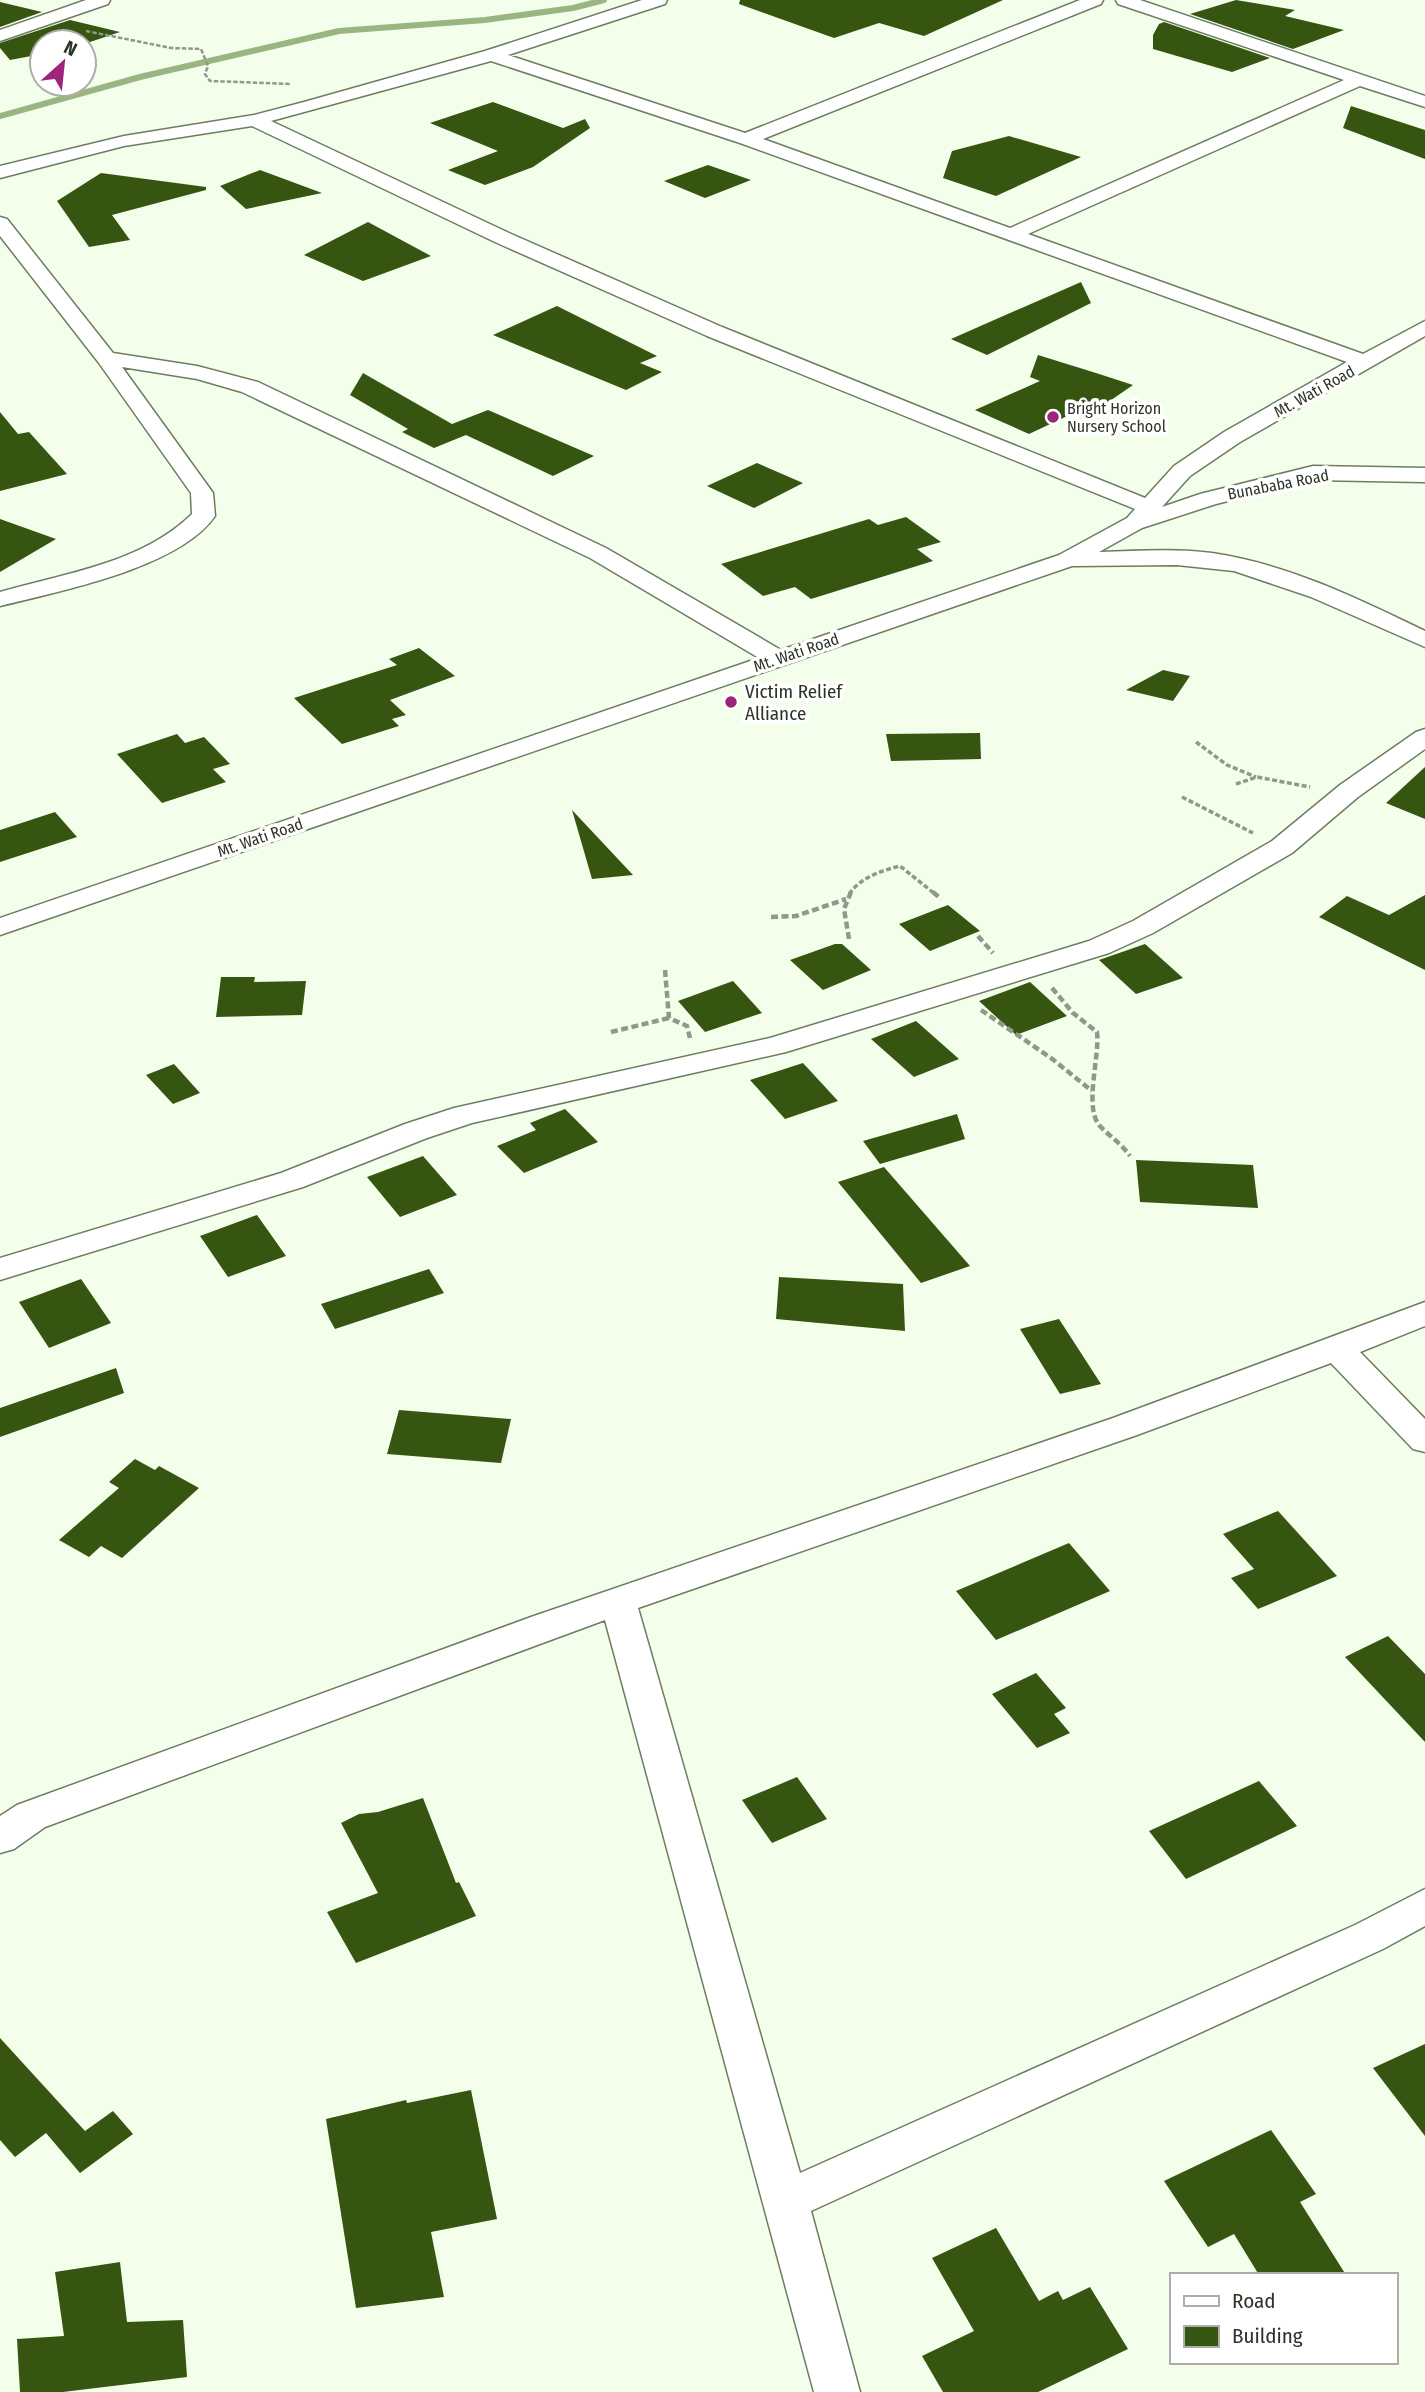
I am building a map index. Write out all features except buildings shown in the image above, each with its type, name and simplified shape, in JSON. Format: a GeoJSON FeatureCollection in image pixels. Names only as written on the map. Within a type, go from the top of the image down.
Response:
{"type":"FeatureCollection","features":[{"type":"Feature","properties":{"kind":"street"},"geometry":{"type":"LineString","coordinates":[[0,36],[102,0]]}},
{"type":"Feature","properties":{"kind":"street"},"geometry":{"type":"LineString","coordinates":[[0,172],[124,141],[254,120],[491,55],[659,0]]}},
{"type":"Feature","properties":{"kind":"street"},"geometry":{"type":"LineString","coordinates":[[746,139],[1095,0]]}},
{"type":"Feature","properties":{"kind":"street"},"geometry":{"type":"LineString","coordinates":[[1124,0],[1425,102]]}},
{"type":"Feature","properties":{"kind":"street"},"geometry":{"type":"LineString","coordinates":[[491,55],[746,139],[1366,362]]}},
{"type":"Feature","properties":{"kind":"street"},"geometry":{"type":"LineString","coordinates":[[1012,234],[1359,80]]}},
{"type":"Feature","properties":{"kind":"street"},"geometry":{"type":"LineString","coordinates":[[254,120],[510,242],[653,306],[1142,515]]}},
{"type":"Feature","properties":{"kind":"street"},"geometry":{"type":"LineString","coordinates":[[0,223],[106,359],[202,493],[204,516],[183,536],[152,552],[0,599]]}},
{"type":"Feature","properties":{"kind":"street","name":"Mt. Wati Road"},"geometry":{"type":"LineString","coordinates":[[0,928],[1068,561],[1142,515],[1182,471],[1231,437],[1425,327]]}},
{"type":"Feature","properties":{"kind":"street"},"geometry":{"type":"LineString","coordinates":[[106,359],[208,373],[263,393],[608,558],[778,659]]}},
{"type":"Feature","properties":{"kind":"street","name":"Bunababa Road"},"geometry":{"type":"LineString","coordinates":[[1142,515],[1313,474],[1425,475]]}},
{"type":"Feature","properties":{"kind":"street"},"geometry":{"type":"LineString","coordinates":[[1068,561],[1210,560],[1254,568],[1372,615],[1425,640]]}},
{"type":"Feature","properties":{"kind":"street"},"geometry":{"type":"LineString","coordinates":[[0,1269],[292,1180],[416,1130],[466,1115],[776,1046],[1035,969],[1099,947],[1132,932],[1282,847],[1349,791],[1425,737]]}},
{"type":"Feature","properties":{"kind":"street"},"geometry":{"type":"LineString","coordinates":[[10,1824],[618,1601],[967,1482],[1337,1349],[1425,1312]]}},
{"type":"Feature","properties":{"kind":"street"},"geometry":{"type":"LineString","coordinates":[[1337,1349],[1425,1440]]}},
{"type":"Feature","properties":{"kind":"street"},"geometry":{"type":"LineString","coordinates":[[618,1601],[837,2392]]}},
{"type":"Feature","properties":{"kind":"street"},"geometry":{"type":"LineString","coordinates":[[786,2201],[1368,1937],[1425,1906]]}},
{"type":"Feature","properties":{"kind":"path"},"geometry":{"type":"LineString","coordinates":[[49,20],[135,42],[170,48],[201,49],[208,66],[205,74],[210,80],[294,84]]}},
{"type":"Feature","properties":{"kind":"path"},"geometry":{"type":"LineString","coordinates":[[1196,742],[1227,765],[1257,777],[1322,790],[1349,791]]}},
{"type":"Feature","properties":{"kind":"path"},"geometry":{"type":"LineString","coordinates":[[1236,784],[1257,777]]}},
{"type":"Feature","properties":{"kind":"path"},"geometry":{"type":"LineString","coordinates":[[1182,797],[1282,847]]}},
{"type":"Feature","properties":{"kind":"path"},"geometry":{"type":"LineString","coordinates":[[849,939],[844,926],[846,899],[860,880],[878,871],[900,866],[941,899]]}},
{"type":"Feature","properties":{"kind":"path"},"geometry":{"type":"LineString","coordinates":[[771,917],[796,916],[846,899]]}},
{"type":"Feature","properties":{"kind":"path"},"geometry":{"type":"LineString","coordinates":[[1035,969],[1073,1013],[1097,1032],[1099,1050],[1094,1070],[1093,1092],[1097,1124],[1119,1142],[1130,1156]]}},
{"type":"Feature","properties":{"kind":"path"},"geometry":{"type":"LineString","coordinates":[[665,970],[669,1017]]}},
{"type":"Feature","properties":{"kind":"path"},"geometry":{"type":"LineString","coordinates":[[957,991],[992,1019],[1051,1058],[1093,1092]]}},
{"type":"Feature","properties":{"kind":"path"},"geometry":{"type":"LineString","coordinates":[[611,1032],[669,1017],[687,1026],[695,1066]]}},
{"type":"Feature","properties":{"kind":"waterway"},"geometry":{"type":"LineString","coordinates":[[0,116],[140,77],[339,31],[485,20],[573,8],[604,0]]}},
{"type":"Feature","properties":{"kind":"place","name":"Bright Horizon Nursery School"},"geometry":{"type":"Point","coordinates":[1053,417]}},
{"type":"Feature","properties":{"kind":"place","name":"Victim Relief Alliance"},"geometry":{"type":"Point","coordinates":[731,702]}}]}
